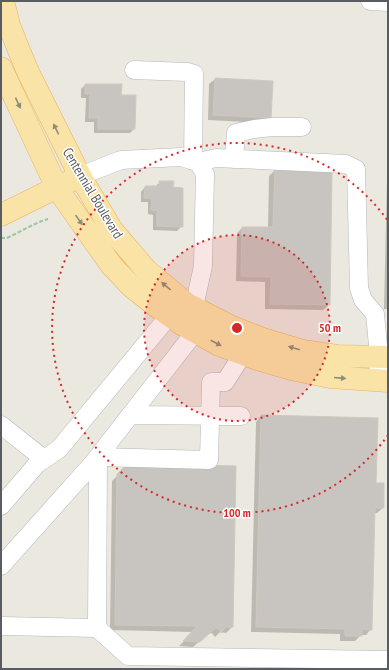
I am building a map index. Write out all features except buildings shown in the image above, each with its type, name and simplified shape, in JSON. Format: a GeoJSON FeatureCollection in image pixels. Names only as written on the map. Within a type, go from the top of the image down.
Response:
{"type":"FeatureCollection","features":[{"type":"Feature","properties":{"kind":"main road","name":"Centennial Boulevard"},"geometry":{"type":"LineString","coordinates":[[3,1],[9,25],[20,54],[80,176],[112,230],[146,270],[186,304],[238,329],[263,339],[302,351],[337,356],[383,357]]}},
{"type":"Feature","properties":{"kind":"main road","name":"Centennial Boulevard"},"geometry":{"type":"LineString","coordinates":[[1,68],[57,188],[111,265],[132,286],[169,316],[219,345],[242,354],[291,369],[317,375],[383,381]]}},
{"type":"Feature","properties":{"kind":"main road"},"geometry":{"type":"LineString","coordinates":[[1,215],[80,176]]}},
{"type":"Feature","properties":{"kind":"street"},"geometry":{"type":"LineString","coordinates":[[370,1],[388,2]]}},
{"type":"Feature","properties":{"kind":"street"},"geometry":{"type":"LineString","coordinates":[[134,70],[186,72],[194,74],[196,161],[205,174],[203,266],[194,307]]}},
{"type":"Feature","properties":{"kind":"street"},"geometry":{"type":"LineString","coordinates":[[234,159],[236,133],[272,127],[302,127]]}},
{"type":"Feature","properties":{"kind":"street"},"geometry":{"type":"LineString","coordinates":[[80,176],[121,160],[181,157],[196,161],[216,158],[346,164],[356,169],[359,288],[363,300],[382,323],[383,381]]}},
{"type":"Feature","properties":{"kind":"street"},"geometry":{"type":"LineString","coordinates":[[1,506],[37,464],[59,449],[169,316]]}},
{"type":"Feature","properties":{"kind":"street"},"geometry":{"type":"LineString","coordinates":[[1,566],[98,457],[195,332]]}},
{"type":"Feature","properties":{"kind":"street"},"geometry":{"type":"LineString","coordinates":[[98,457],[209,460],[212,382],[225,382],[242,354]]}},
{"type":"Feature","properties":{"kind":"street"},"geometry":{"type":"LineString","coordinates":[[130,415],[241,416]]}},
{"type":"Feature","properties":{"kind":"street"},"geometry":{"type":"LineString","coordinates":[[1,425],[44,459]]}},
{"type":"Feature","properties":{"kind":"street"},"geometry":{"type":"LineString","coordinates":[[97,628],[98,457]]}},
{"type":"Feature","properties":{"kind":"street"},"geometry":{"type":"LineString","coordinates":[[1,626],[97,628],[128,656],[388,660]]}},
{"type":"Feature","properties":{"kind":"path"},"geometry":{"type":"LineString","coordinates":[[1,238],[7,238],[48,219]]}},
{"type":"Feature","properties":{"kind":"shaded area"},"geometry":{"type":"Polygon","coordinates":[[[388,252],[388,337],[386,338],[388,252]]]}}]}
